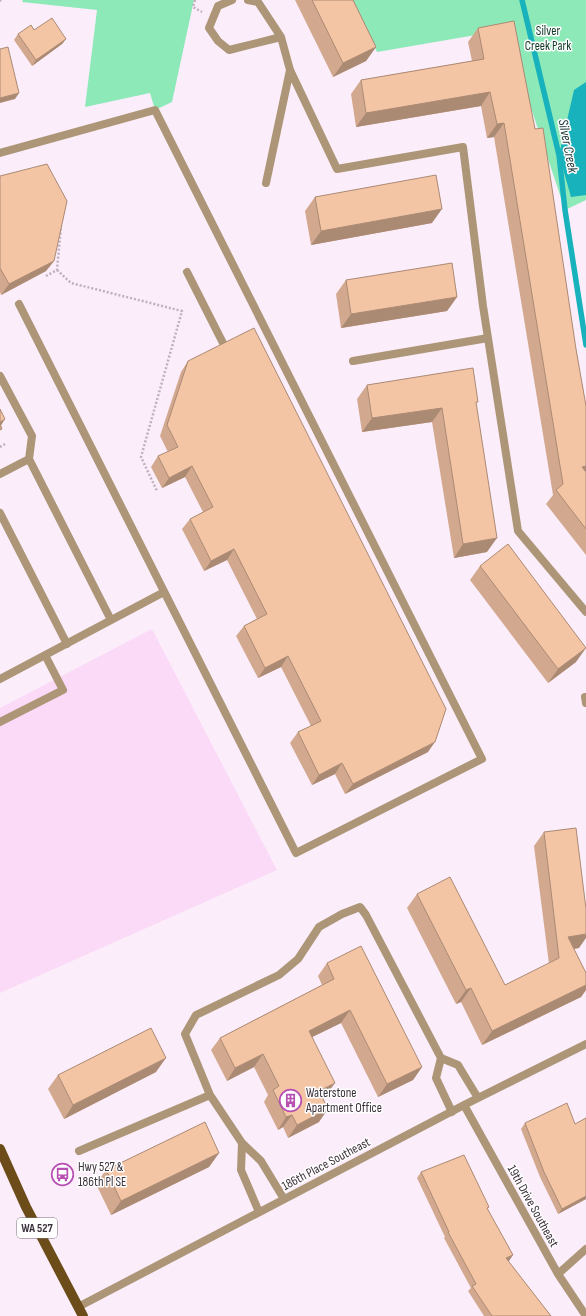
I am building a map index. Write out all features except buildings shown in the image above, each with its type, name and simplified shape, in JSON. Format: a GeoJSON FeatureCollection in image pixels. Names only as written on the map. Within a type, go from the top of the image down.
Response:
{"type":"FeatureCollection","features":[{"type":"Feature","properties":{"kind":"main road","name":"WA 527"},"geometry":{"type":"LineString","coordinates":[[0,1149],[26,1207],[83,1316]]}},
{"type":"Feature","properties":{"kind":"street"},"geometry":{"type":"LineString","coordinates":[[232,0],[218,6],[209,28],[218,41],[229,50],[281,37]]}},
{"type":"Feature","properties":{"kind":"street"},"geometry":{"type":"LineString","coordinates":[[248,0],[258,2],[281,37],[290,70],[337,169],[463,148],[488,338],[518,530],[586,612]]}},
{"type":"Feature","properties":{"kind":"street"},"geometry":{"type":"LineString","coordinates":[[266,183],[290,70]]}},
{"type":"Feature","properties":{"kind":"street"},"geometry":{"type":"LineString","coordinates":[[0,153],[155,110],[482,759],[296,853],[19,304]]}},
{"type":"Feature","properties":{"kind":"street"},"geometry":{"type":"LineString","coordinates":[[187,272],[223,343]]}},
{"type":"Feature","properties":{"kind":"street"},"geometry":{"type":"LineString","coordinates":[[353,360],[488,338]]}},
{"type":"Feature","properties":{"kind":"street"},"geometry":{"type":"LineString","coordinates":[[0,376],[32,436],[29,459],[111,620]]}},
{"type":"Feature","properties":{"kind":"street"},"geometry":{"type":"LineString","coordinates":[[0,474],[29,459]]}},
{"type":"Feature","properties":{"kind":"street"},"geometry":{"type":"LineString","coordinates":[[0,513],[67,644]]}},
{"type":"Feature","properties":{"kind":"street"},"geometry":{"type":"LineString","coordinates":[[0,678],[164,592]]}},
{"type":"Feature","properties":{"kind":"street"},"geometry":{"type":"LineString","coordinates":[[0,722],[63,690],[44,655]]}},
{"type":"Feature","properties":{"kind":"street"},"geometry":{"type":"LineString","coordinates":[[284,1199],[261,1161],[242,1143],[210,1094],[185,1034],[196,1015],[279,975],[298,959],[318,927],[342,914],[360,907],[366,915],[441,1058],[458,1065],[478,1098]]}},
{"type":"Feature","properties":{"kind":"street","name":"186th Place Southeast"},"geometry":{"type":"LineString","coordinates":[[78,1306],[464,1105],[586,1044]]}},
{"type":"Feature","properties":{"kind":"street"},"geometry":{"type":"LineString","coordinates":[[441,1058],[436,1078],[452,1112]]}},
{"type":"Feature","properties":{"kind":"street"},"geometry":{"type":"LineString","coordinates":[[79,1151],[210,1094]]}},
{"type":"Feature","properties":{"kind":"street","name":"19th Drive Southeast"},"geometry":{"type":"LineString","coordinates":[[464,1105],[558,1274],[586,1316]]}},
{"type":"Feature","properties":{"kind":"street"},"geometry":{"type":"LineString","coordinates":[[242,1143],[241,1170],[259,1212]]}},
{"type":"Feature","properties":{"kind":"street"},"geometry":{"type":"LineString","coordinates":[[558,1274],[586,1249]]}},
{"type":"Feature","properties":{"kind":"path"},"geometry":{"type":"LineString","coordinates":[[57,270],[61,221]]}},
{"type":"Feature","properties":{"kind":"path"},"geometry":{"type":"LineString","coordinates":[[46,276],[57,270]]}},
{"type":"Feature","properties":{"kind":"path"},"geometry":{"type":"LineString","coordinates":[[57,270],[72,283],[182,311],[140,457],[157,490]]}},
{"type":"Feature","properties":{"kind":"path"},"geometry":{"type":"LineString","coordinates":[[0,447],[6,444]]}},
{"type":"Feature","properties":{"kind":"shaded area"},"geometry":{"type":"Polygon","coordinates":[[[152,629],[277,870],[0,993],[0,708],[152,629]]]}},
{"type":"Feature","properties":{"kind":"green space"},"geometry":{"type":"Polygon","coordinates":[[[23,0],[194,0],[172,102],[155,110],[150,93],[85,107],[97,10],[22,2],[23,0]]]}},
{"type":"Feature","properties":{"kind":"green space","name":"Silver Creek Park"},"geometry":{"type":"Polygon","coordinates":[[[351,0],[586,0],[586,200],[565,210],[505,30],[377,52],[351,0]]]}},
{"type":"Feature","properties":{"kind":"water"},"geometry":{"type":"Polygon","coordinates":[[[586,82],[586,195],[571,197],[559,155],[574,90],[586,82]]]}},
{"type":"Feature","properties":{"kind":"waterway","name":"Silver Creek"},"geometry":{"type":"LineString","coordinates":[[522,0],[559,155],[565,210],[586,345]]}},
{"type":"Feature","properties":{"kind":"place","name":"Waterstone Apartment Office"},"geometry":{"type":"Point","coordinates":[291,1100]}},
{"type":"Feature","properties":{"kind":"place","name":"Hwy 527 & 186th Pl SE"},"geometry":{"type":"Point","coordinates":[62,1174]}}]}
